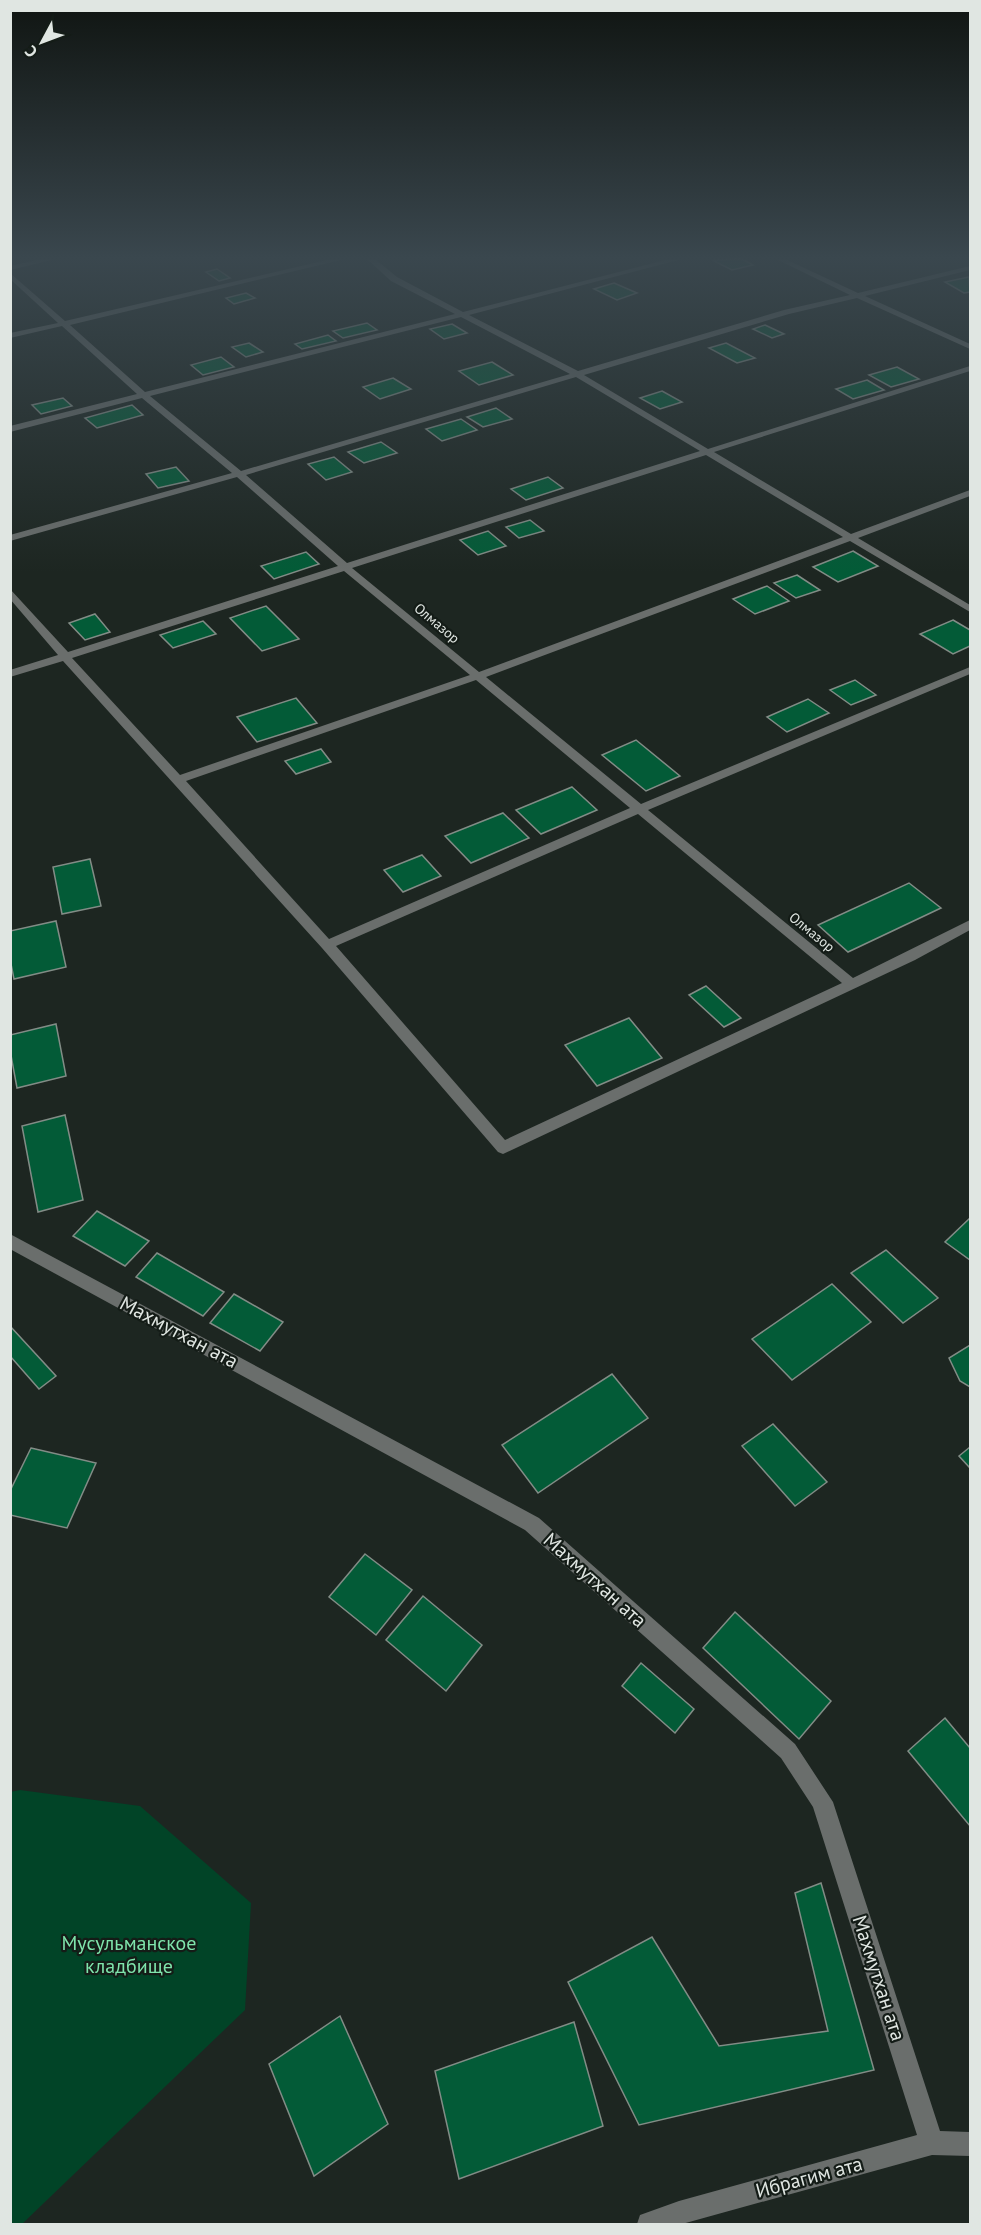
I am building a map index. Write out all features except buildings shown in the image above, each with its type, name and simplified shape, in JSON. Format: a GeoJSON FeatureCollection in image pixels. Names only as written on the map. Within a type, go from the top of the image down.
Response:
{"type":"FeatureCollection","features":[{"type":"Feature","properties":{"kind":"street","name":"Олмазор"},"geometry":{"type":"LineString","coordinates":[[108,363],[345,567],[852,984]]}},
{"type":"Feature","properties":{"kind":"street"},"geometry":{"type":"LineString","coordinates":[[10,429],[268,363]]}},
{"type":"Feature","properties":{"kind":"street"},"geometry":{"type":"LineString","coordinates":[[556,363],[970,609]]}},
{"type":"Feature","properties":{"kind":"street"},"geometry":{"type":"LineString","coordinates":[[10,538],[239,474],[613,363]]}},
{"type":"Feature","properties":{"kind":"street"},"geometry":{"type":"LineString","coordinates":[[10,674],[970,368]]}},
{"type":"Feature","properties":{"kind":"street"},"geometry":{"type":"LineString","coordinates":[[178,780],[478,676],[970,493]]}},
{"type":"Feature","properties":{"kind":"street"},"geometry":{"type":"LineString","coordinates":[[10,592],[327,945],[503,1148],[970,926]]}},
{"type":"Feature","properties":{"kind":"street"},"geometry":{"type":"LineString","coordinates":[[327,945],[639,809],[970,670]]}},
{"type":"Feature","properties":{"kind":"street","name":"Махмутхан ата"},"geometry":{"type":"LineString","coordinates":[[10,1241],[532,1524],[788,1751],[822,1802],[932,2143]]}},
{"type":"Feature","properties":{"kind":"street","name":"Ибрагим ата"},"geometry":{"type":"LineString","coordinates":[[649,2224],[679,2213],[932,2143],[970,2144]]}},
{"type":"Feature","properties":{"kind":"green space","name":"Мусульманское кладбище"},"geometry":{"type":"Polygon","coordinates":[[[20,1790],[140,1806],[251,1903],[245,2010],[22,2224],[11,2224],[10,1792],[20,1790]]]}}]}
